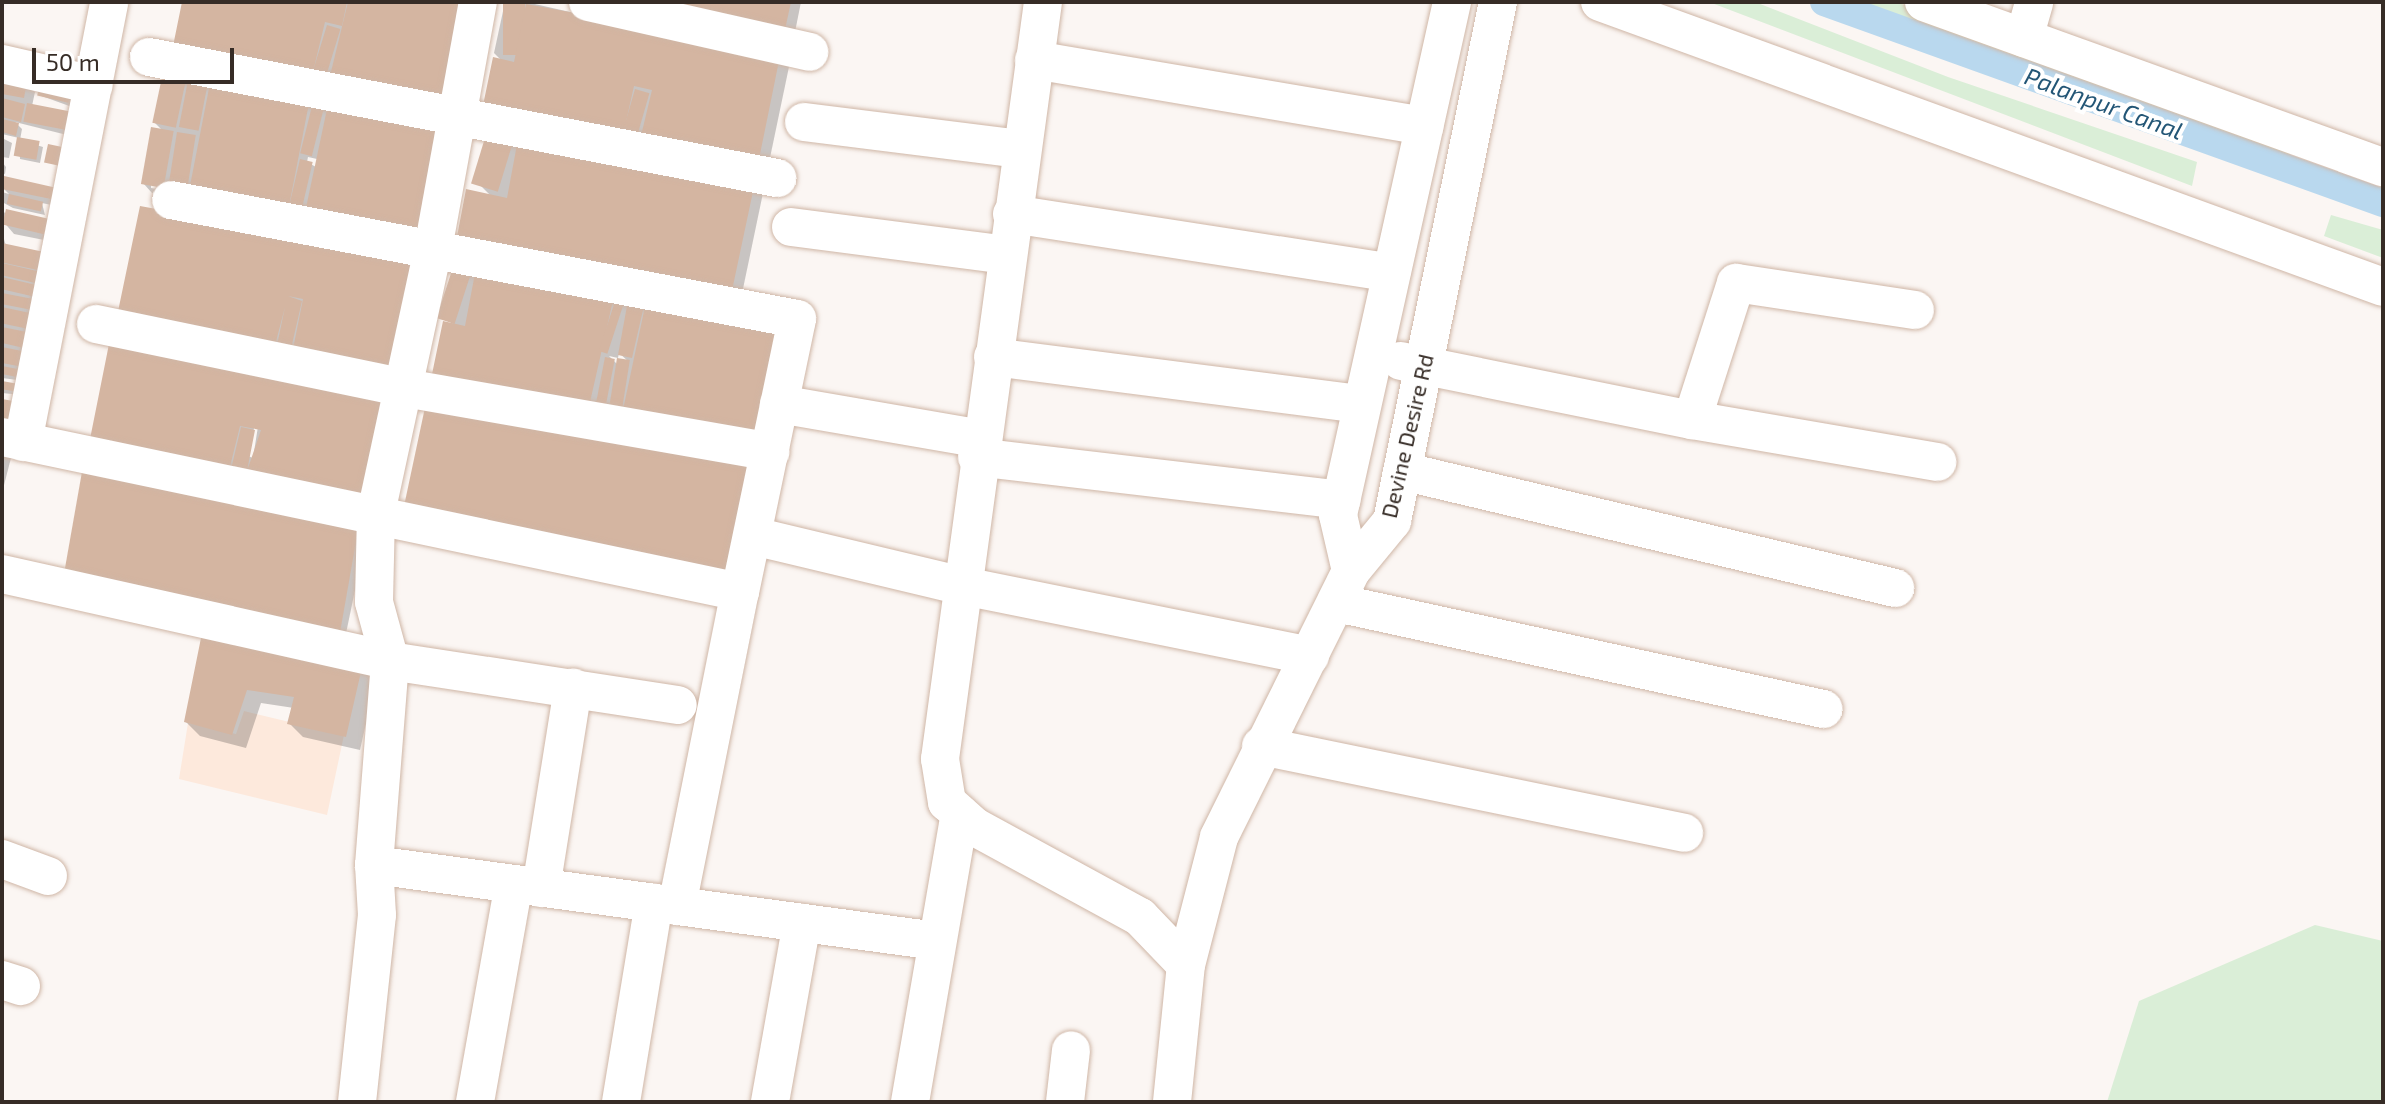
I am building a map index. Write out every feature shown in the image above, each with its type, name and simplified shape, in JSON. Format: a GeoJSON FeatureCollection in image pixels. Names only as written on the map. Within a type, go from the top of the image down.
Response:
{"type":"FeatureCollection","features":[{"type":"Feature","properties":{"kind":"street"},"geometry":{"type":"LineString","coordinates":[[109,2],[94,85],[12,439],[376,513],[740,592]]}},
{"type":"Feature","properties":{"kind":"street"},"geometry":{"type":"LineString","coordinates":[[357,1102],[377,915],[374,865],[390,661],[374,602],[376,513],[433,249],[478,2]]}},
{"type":"Feature","properties":{"kind":"street"},"geometry":{"type":"LineString","coordinates":[[588,2],[809,52]]}},
{"type":"Feature","properties":{"kind":"street"},"geometry":{"type":"LineString","coordinates":[[1043,2],[1020,149],[940,759],[947,802],[960,814],[1140,917],[1186,965]]}},
{"type":"Feature","properties":{"kind":"street"},"geometry":{"type":"LineString","coordinates":[[1452,2],[1338,515],[1344,587],[1824,709]]}},
{"type":"Feature","properties":{"kind":"street","name":"Devine Desire Rd"},"geometry":{"type":"LineString","coordinates":[[1172,1102],[1186,965],[1219,837],[1261,746],[1344,587],[1392,521],[1498,2]]}},
{"type":"Feature","properties":{"kind":"street"},"geometry":{"type":"LineString","coordinates":[[1600,2],[2383,287]]}},
{"type":"Feature","properties":{"kind":"street"},"geometry":{"type":"LineString","coordinates":[[1924,2],[2383,167]]}},
{"type":"Feature","properties":{"kind":"street"},"geometry":{"type":"LineString","coordinates":[[2024,38],[2034,2]]}},
{"type":"Feature","properties":{"kind":"street"},"geometry":{"type":"LineString","coordinates":[[149,57],[777,178]]}},
{"type":"Feature","properties":{"kind":"street"},"geometry":{"type":"LineString","coordinates":[[1034,60],[1424,126]]}},
{"type":"Feature","properties":{"kind":"street"},"geometry":{"type":"LineString","coordinates":[[2,64],[94,85]]}},
{"type":"Feature","properties":{"kind":"street"},"geometry":{"type":"LineString","coordinates":[[804,122],[1020,149]]}},
{"type":"Feature","properties":{"kind":"street"},"geometry":{"type":"LineString","coordinates":[[171,200],[797,319],[753,536],[621,1102]]}},
{"type":"Feature","properties":{"kind":"street"},"geometry":{"type":"LineString","coordinates":[[1012,214],[1391,273]]}},
{"type":"Feature","properties":{"kind":"street"},"geometry":{"type":"LineString","coordinates":[[791,227],[1006,255]]}},
{"type":"Feature","properties":{"kind":"street"},"geometry":{"type":"LineString","coordinates":[[1692,420],[1736,283],[1915,310]]}},
{"type":"Feature","properties":{"kind":"street"},"geometry":{"type":"LineString","coordinates":[[96,324],[405,388],[770,452]]}},
{"type":"Feature","properties":{"kind":"street"},"geometry":{"type":"LineString","coordinates":[[993,357],[1362,404]]}},
{"type":"Feature","properties":{"kind":"street"},"geometry":{"type":"LineString","coordinates":[[1373,357],[1692,420],[1937,462]]}},
{"type":"Feature","properties":{"kind":"street"},"geometry":{"type":"LineString","coordinates":[[779,404],[980,448],[1341,500]]}},
{"type":"Feature","properties":{"kind":"street"},"geometry":{"type":"LineString","coordinates":[[1402,471],[1895,588]]}},
{"type":"Feature","properties":{"kind":"street"},"geometry":{"type":"LineString","coordinates":[[753,536],[963,586],[1310,656]]}},
{"type":"Feature","properties":{"kind":"street"},"geometry":{"type":"LineString","coordinates":[[2,574],[390,661],[678,705]]}},
{"type":"Feature","properties":{"kind":"street"},"geometry":{"type":"LineString","coordinates":[[475,1102],[573,688]]}},
{"type":"Feature","properties":{"kind":"street"},"geometry":{"type":"LineString","coordinates":[[1261,746],[1684,833]]}},
{"type":"Feature","properties":{"kind":"street"},"geometry":{"type":"LineString","coordinates":[[910,1102],[960,814]]}},
{"type":"Feature","properties":{"kind":"street"},"geometry":{"type":"LineString","coordinates":[[2,859],[48,876]]}},
{"type":"Feature","properties":{"kind":"street"},"geometry":{"type":"LineString","coordinates":[[374,865],[937,941]]}},
{"type":"Feature","properties":{"kind":"street"},"geometry":{"type":"LineString","coordinates":[[1140,917],[1201,908]]}},
{"type":"Feature","properties":{"kind":"street"},"geometry":{"type":"LineString","coordinates":[[770,1102],[802,923]]}},
{"type":"Feature","properties":{"kind":"street"},"geometry":{"type":"LineString","coordinates":[[1065,1102],[1071,1050]]}},
{"type":"Feature","properties":{"kind":"shaded area"},"geometry":{"type":"Polygon","coordinates":[[[244,711],[344,735],[327,815],[179,779],[188,723],[236,734],[244,711]]]}},
{"type":"Feature","properties":{"kind":"green space"},"geometry":{"type":"Polygon","coordinates":[[[1709,2],[1755,2],[1948,77],[2197,162],[2192,186],[1709,2]]]}},
{"type":"Feature","properties":{"kind":"green space"},"geometry":{"type":"Polygon","coordinates":[[[1850,2],[1896,2],[2295,145],[2289,157],[1850,2]]]}},
{"type":"Feature","properties":{"kind":"green space"},"geometry":{"type":"Polygon","coordinates":[[[2331,215],[2383,230],[2383,258],[2324,236],[2331,215]]]}},
{"type":"Feature","properties":{"kind":"green space"},"geometry":{"type":"Polygon","coordinates":[[[2315,925],[2383,941],[2383,1102],[2107,1102],[2139,1001],[2315,925]]]}},
{"type":"Feature","properties":{"kind":"building"},"geometry":{"type":"Polygon","coordinates":[[[182,2],[347,2],[342,26],[325,22],[311,80],[172,51],[182,2]]]}},
{"type":"Feature","properties":{"kind":"building"},"geometry":{"type":"Polygon","coordinates":[[[348,2],[469,2],[448,105],[329,80],[348,2]]]}},
{"type":"Feature","properties":{"kind":"building"},"geometry":{"type":"Polygon","coordinates":[[[503,2],[525,2],[525,55],[503,55],[503,2]]]}},
{"type":"Feature","properties":{"kind":"building"},"geometry":{"type":"Polygon","coordinates":[[[667,2],[791,2],[784,34],[667,2]]]}},
{"type":"Feature","properties":{"kind":"building"},"geometry":{"type":"Polygon","coordinates":[[[526,4],[781,51],[757,169],[639,144],[652,90],[634,86],[621,144],[481,115],[493,57],[514,62],[526,4]]]}},
{"type":"Feature","properties":{"kind":"building"},"geometry":{"type":"Polygon","coordinates":[[[327,25],[340,29],[324,83],[311,79],[327,25]]]}},
{"type":"Feature","properties":{"kind":"building"},"geometry":{"type":"Polygon","coordinates":[[[165,63],[188,68],[176,128],[152,123],[165,63]]]}},
{"type":"Feature","properties":{"kind":"building"},"geometry":{"type":"Polygon","coordinates":[[[190,70],[210,74],[199,131],[179,127],[190,70]]]}},
{"type":"Feature","properties":{"kind":"building"},"geometry":{"type":"Polygon","coordinates":[[[2,77],[27,81],[24,98],[2,94],[2,77]]]}},
{"type":"Feature","properties":{"kind":"building"},"geometry":{"type":"Polygon","coordinates":[[[211,78],[310,97],[288,211],[189,192],[211,78]]]}},
{"type":"Feature","properties":{"kind":"building"},"geometry":{"type":"Polygon","coordinates":[[[41,79],[72,86],[68,103],[37,96],[41,79]]]}},
{"type":"Feature","properties":{"kind":"building"},"geometry":{"type":"Polygon","coordinates":[[[635,89],[649,93],[634,147],[620,143],[635,89]]]}},
{"type":"Feature","properties":{"kind":"building"},"geometry":{"type":"Polygon","coordinates":[[[330,95],[446,120],[421,238],[305,213],[330,95]]]}},
{"type":"Feature","properties":{"kind":"building"},"geometry":{"type":"Polygon","coordinates":[[[2,98],[25,104],[21,122],[2,117],[2,98]]]}},
{"type":"Feature","properties":{"kind":"building"},"geometry":{"type":"Polygon","coordinates":[[[314,98],[326,101],[312,156],[300,153],[314,98]]]}},
{"type":"Feature","properties":{"kind":"building"},"geometry":{"type":"Polygon","coordinates":[[[27,103],[86,114],[82,133],[23,122],[27,103]]]}},
{"type":"Feature","properties":{"kind":"building"},"geometry":{"type":"Polygon","coordinates":[[[2,119],[19,123],[16,136],[2,132],[2,119]]]}},
{"type":"Feature","properties":{"kind":"building"},"geometry":{"type":"Polygon","coordinates":[[[151,127],[174,131],[164,188],[141,184],[151,127]]]}},
{"type":"Feature","properties":{"kind":"building"},"geometry":{"type":"Polygon","coordinates":[[[488,128],[515,136],[498,192],[471,183],[488,128]]]}},
{"type":"Feature","properties":{"kind":"building"},"geometry":{"type":"Polygon","coordinates":[[[177,132],[196,135],[187,193],[168,190],[177,132]]]}},
{"type":"Feature","properties":{"kind":"building"},"geometry":{"type":"Polygon","coordinates":[[[17,137],[40,141],[36,160],[14,156],[17,137]]]}},
{"type":"Feature","properties":{"kind":"building"},"geometry":{"type":"Polygon","coordinates":[[[518,139],[755,182],[730,300],[455,247],[466,189],[507,198],[518,139]]]}},
{"type":"Feature","properties":{"kind":"building"},"geometry":{"type":"Polygon","coordinates":[[[48,144],[71,149],[68,168],[44,163],[48,144]]]}},
{"type":"Feature","properties":{"kind":"building"},"geometry":{"type":"Polygon","coordinates":[[[300,159],[313,162],[301,214],[288,211],[300,159]]]}},
{"type":"Feature","properties":{"kind":"building"},"geometry":{"type":"Polygon","coordinates":[[[4,176],[57,188],[66,202],[2,189],[4,176]]]}},
{"type":"Feature","properties":{"kind":"building"},"geometry":{"type":"Polygon","coordinates":[[[9,194],[43,202],[41,212],[7,204],[9,194]]]}},
{"type":"Feature","properties":{"kind":"building"},"geometry":{"type":"Polygon","coordinates":[[[140,206],[417,257],[393,374],[292,354],[303,299],[288,296],[302,301],[290,353],[276,350],[285,307],[273,353],[116,321],[140,206]]]}},
{"type":"Feature","properties":{"kind":"building"},"geometry":{"type":"Polygon","coordinates":[[[6,209],[63,222],[59,238],[2,225],[6,209]]]}},
{"type":"Feature","properties":{"kind":"building"},"geometry":{"type":"Polygon","coordinates":[[[2,243],[56,254],[52,273],[2,262],[2,243]]]}},
{"type":"Feature","properties":{"kind":"building"},"geometry":{"type":"Polygon","coordinates":[[[455,261],[473,267],[455,324],[436,318],[455,261]]]}},
{"type":"Feature","properties":{"kind":"building"},"geometry":{"type":"Polygon","coordinates":[[[2,263],[51,274],[48,286],[2,275],[2,263]]]}},
{"type":"Feature","properties":{"kind":"building"},"geometry":{"type":"Polygon","coordinates":[[[476,268],[614,296],[588,411],[431,379],[443,321],[465,326],[476,268]]]}},
{"type":"Feature","properties":{"kind":"building"},"geometry":{"type":"Polygon","coordinates":[[[2,277],[45,287],[42,299],[2,289],[2,277]]]}},
{"type":"Feature","properties":{"kind":"building"},"geometry":{"type":"Polygon","coordinates":[[[618,292],[627,295],[607,354],[599,351],[618,292]]]}},
{"type":"Feature","properties":{"kind":"building"},"geometry":{"type":"Polygon","coordinates":[[[2,293],[42,301],[40,312],[2,304],[2,293]]]}},
{"type":"Feature","properties":{"kind":"building"},"geometry":{"type":"Polygon","coordinates":[[[629,295],[646,297],[632,358],[618,355],[629,295]]]}},
{"type":"Feature","properties":{"kind":"building"},"geometry":{"type":"Polygon","coordinates":[[[647,297],[781,325],[756,444],[622,415],[647,297]]]}},
{"type":"Feature","properties":{"kind":"building"},"geometry":{"type":"Polygon","coordinates":[[[2,307],[39,315],[36,331],[2,323],[2,307]]]}},
{"type":"Feature","properties":{"kind":"building"},"geometry":{"type":"Polygon","coordinates":[[[2,327],[37,334],[33,350],[2,343],[2,327]]]}},
{"type":"Feature","properties":{"kind":"building"},"geometry":{"type":"Polygon","coordinates":[[[110,339],[387,390],[363,507],[228,482],[241,427],[255,430],[247,471],[261,430],[240,426],[226,483],[87,454],[110,339]]]}},
{"type":"Feature","properties":{"kind":"building"},"geometry":{"type":"Polygon","coordinates":[[[2,347],[27,352],[23,367],[2,363],[2,347]]]}},
{"type":"Feature","properties":{"kind":"building"},"geometry":{"type":"Polygon","coordinates":[[[605,357],[615,359],[605,409],[595,407],[605,357]]]}},
{"type":"Feature","properties":{"kind":"building"},"geometry":{"type":"Polygon","coordinates":[[[617,358],[630,360],[621,414],[608,412],[617,358]]]}},
{"type":"Feature","properties":{"kind":"building"},"geometry":{"type":"Polygon","coordinates":[[[2,366],[23,370],[21,378],[2,374],[2,366]]]}},
{"type":"Feature","properties":{"kind":"building"},"geometry":{"type":"Polygon","coordinates":[[[2,381],[19,384],[17,392],[2,389],[2,381]]]}},
{"type":"Feature","properties":{"kind":"building"},"geometry":{"type":"Polygon","coordinates":[[[427,398],[753,467],[728,582],[403,512],[427,398]]]}},
{"type":"Feature","properties":{"kind":"building"},"geometry":{"type":"Polygon","coordinates":[[[2,399],[24,403],[19,424],[2,421],[2,399]]]}},
{"type":"Feature","properties":{"kind":"building"},"geometry":{"type":"Polygon","coordinates":[[[83,466],[361,515],[340,630],[63,581],[83,466]]]}},
{"type":"Feature","properties":{"kind":"building"},"geometry":{"type":"Polygon","coordinates":[[[202,633],[363,663],[346,737],[287,724],[294,697],[247,690],[232,735],[184,722],[202,633]]]}},
{"type":"Feature","properties":{"kind":"waterway","name":"Palanpur Canal"},"geometry":{"type":"LineString","coordinates":[[1824,2],[2383,203]]}}]}
